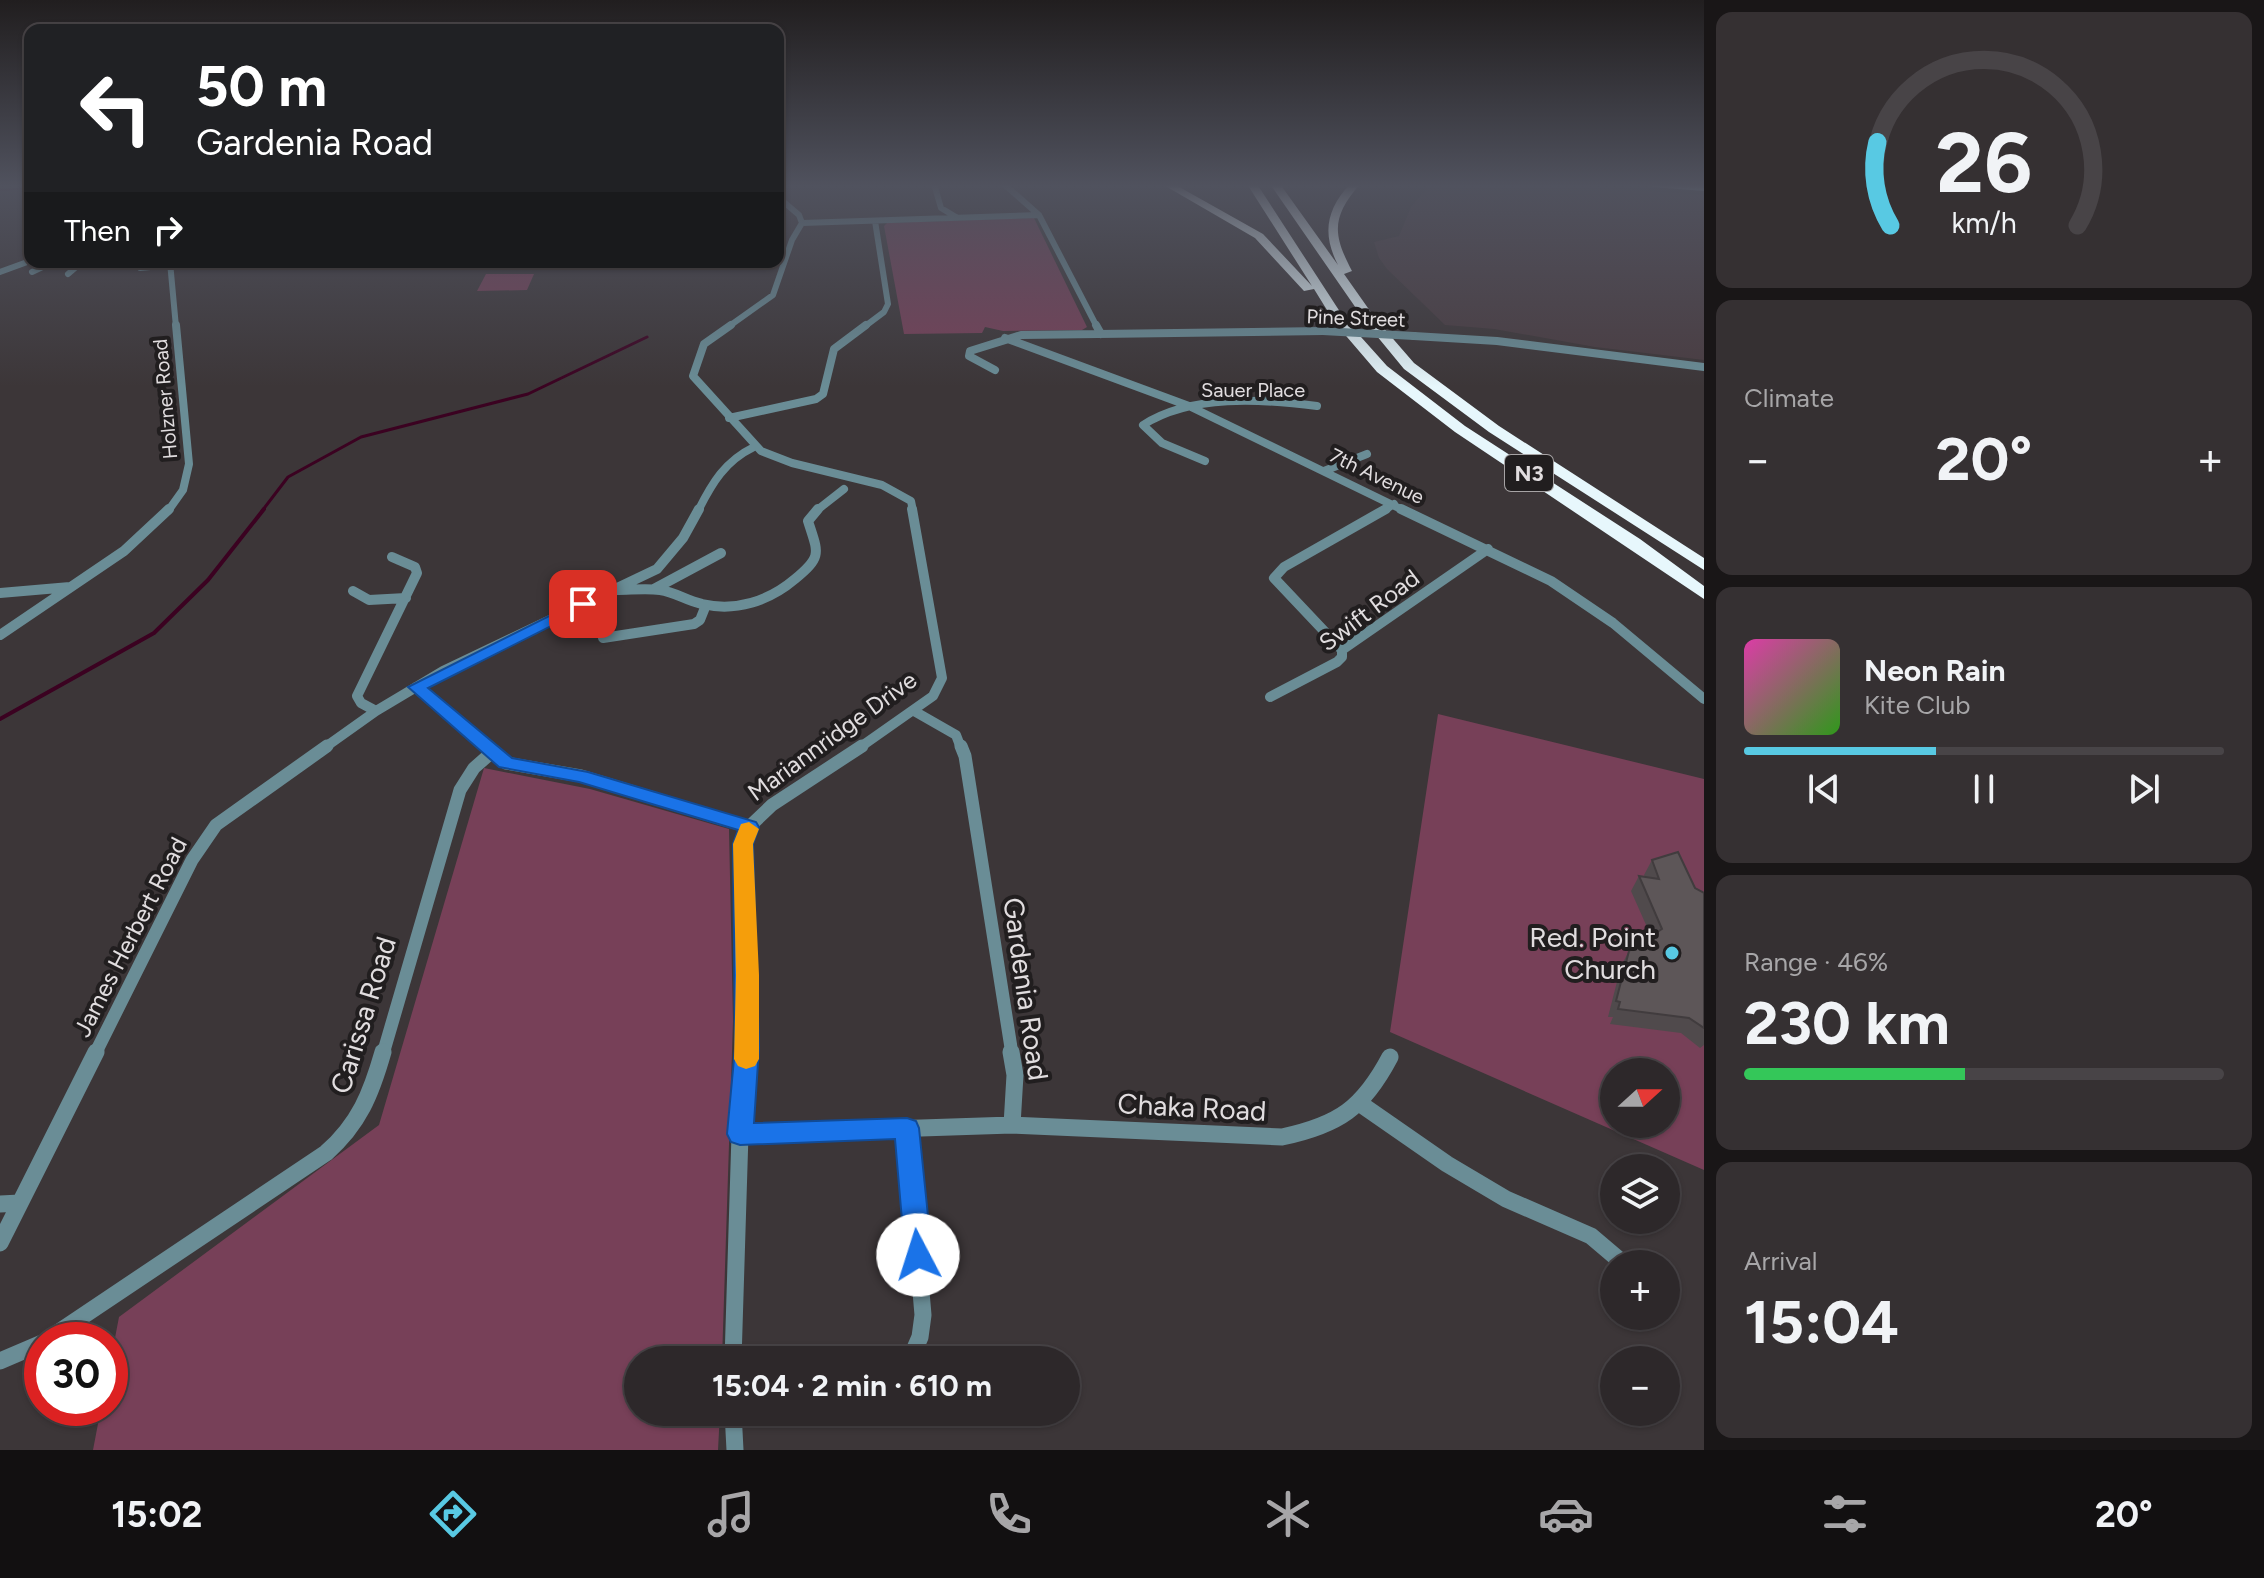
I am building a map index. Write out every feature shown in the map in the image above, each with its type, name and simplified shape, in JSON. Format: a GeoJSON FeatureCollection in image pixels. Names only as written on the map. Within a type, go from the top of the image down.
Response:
{"type":"FeatureCollection","features":[{"type":"Feature","properties":{"kind":"highway"},"geometry":{"type":"LineString","coordinates":[[1273,252],[1324,309],[1339,320]]}},
{"type":"Feature","properties":{"kind":"highway","name":"N3"},"geometry":{"type":"LineString","coordinates":[[1295,252],[1339,320],[1382,369],[1416,397],[1634,542],[1704,594]]}},
{"type":"Feature","properties":{"kind":"highway","name":"N3"},"geometry":{"type":"LineString","coordinates":[[1322,252],[1371,321],[1409,366],[1450,399],[1704,565]]}},
{"type":"Feature","properties":{"kind":"highway"},"geometry":{"type":"LineString","coordinates":[[1338,252],[1342,263],[1375,317],[1371,321]]}},
{"type":"Feature","properties":{"kind":"street"},"geometry":{"type":"LineString","coordinates":[[729,418],[816,399],[823,394],[834,349],[884,312],[888,304],[880,252]]}},
{"type":"Feature","properties":{"kind":"street"},"geometry":{"type":"LineString","coordinates":[[1058,252],[1101,334]]}},
{"type":"Feature","properties":{"kind":"street"},"geometry":{"type":"LineString","coordinates":[[0,272],[24,263]]}},
{"type":"Feature","properties":{"kind":"street"},"geometry":{"type":"LineString","coordinates":[[32,272],[40,268]]}},
{"type":"Feature","properties":{"kind":"street"},"geometry":{"type":"LineString","coordinates":[[68,274],[75,268]]}},
{"type":"Feature","properties":{"kind":"street","name":"Holzner Road"},"geometry":{"type":"LineString","coordinates":[[0,635],[121,553],[173,505],[187,480],[189,464],[171,268]]}},
{"type":"Feature","properties":{"kind":"street","name":"Mariannridge Drive"},"geometry":{"type":"LineString","coordinates":[[733,1346],[740,1134],[748,1033],[743,844],[749,827],[772,805],[914,711],[933,696],[942,678],[911,501],[882,485],[792,463],[754,447],[695,380],[694,368],[708,340],[773,295],[782,268]]}},
{"type":"Feature","properties":{"kind":"street","name":"Pine Street"},"geometry":{"type":"LineString","coordinates":[[995,370],[976,362],[969,353],[1005,338],[1029,335],[1323,331],[1497,341],[1704,367]]}},
{"type":"Feature","properties":{"kind":"street"},"geometry":{"type":"LineString","coordinates":[[1021,344],[1020,340],[1029,335]]}},
{"type":"Feature","properties":{"kind":"street","name":"7th Avenue"},"geometry":{"type":"LineString","coordinates":[[1005,338],[1189,406],[1488,549],[1578,596],[1704,699]]}},
{"type":"Feature","properties":{"kind":"street","name":"Sauer Place"},"geometry":{"type":"LineString","coordinates":[[1189,406],[1298,403],[1317,406]]}},
{"type":"Feature","properties":{"kind":"street"},"geometry":{"type":"LineString","coordinates":[[1189,406],[1146,421],[1143,425],[1148,433],[1163,442],[1205,461]]}},
{"type":"Feature","properties":{"kind":"street","name":"James Herbert Road"},"geometry":{"type":"LineString","coordinates":[[0,1243],[202,843],[216,825],[376,711],[443,671],[657,569],[672,558],[724,464],[736,454],[754,447]]}},
{"type":"Feature","properties":{"kind":"street"},"geometry":{"type":"LineString","coordinates":[[1324,471],[1367,454]]}},
{"type":"Feature","properties":{"kind":"street"},"geometry":{"type":"LineString","coordinates":[[611,590],[653,590],[706,605],[760,602],[773,597],[817,559],[818,552],[808,521],[811,514],[844,489]]}},
{"type":"Feature","properties":{"kind":"street"},"geometry":{"type":"LineString","coordinates":[[1342,650],[1274,578],[1284,567],[1394,504]]}},
{"type":"Feature","properties":{"kind":"street","name":"Swift Road"},"geometry":{"type":"LineString","coordinates":[[1270,697],[1337,662],[1342,657],[1342,650],[1488,549]]}},
{"type":"Feature","properties":{"kind":"street"},"geometry":{"type":"LineString","coordinates":[[653,590],[721,553]]}},
{"type":"Feature","properties":{"kind":"street"},"geometry":{"type":"LineString","coordinates":[[376,711],[361,703],[357,696],[406,598],[416,570],[392,557]]}},
{"type":"Feature","properties":{"kind":"street"},"geometry":{"type":"LineString","coordinates":[[0,593],[70,587]]}},
{"type":"Feature","properties":{"kind":"street"},"geometry":{"type":"LineString","coordinates":[[353,591],[369,600],[406,598]]}},
{"type":"Feature","properties":{"kind":"street"},"geometry":{"type":"LineString","coordinates":[[603,638],[694,624],[700,620],[706,605]]}},
{"type":"Feature","properties":{"kind":"street"},"geometry":{"type":"LineString","coordinates":[[416,687],[506,763],[581,776],[749,827]]}},
{"type":"Feature","properties":{"kind":"street","name":"Gardenia Road"},"geometry":{"type":"LineString","coordinates":[[914,711],[956,735],[965,756],[1015,1075],[1012,1125]]}},
{"type":"Feature","properties":{"kind":"street","name":"Carissa Road"},"geometry":{"type":"LineString","coordinates":[[74,1322],[326,1153],[349,1133],[373,1088],[460,790],[474,768],[491,753]]}},
{"type":"Feature","properties":{"kind":"street"},"geometry":{"type":"LineString","coordinates":[[1390,1057],[1362,1105],[1447,1164],[1506,1199],[1591,1236],[1608,1250]]}},
{"type":"Feature","properties":{"kind":"street","name":"Chaka Road"},"geometry":{"type":"LineString","coordinates":[[1012,1125],[1282,1137],[1310,1132],[1362,1105]]}},
{"type":"Feature","properties":{"kind":"street"},"geometry":{"type":"LineString","coordinates":[[740,1134],[1012,1125]]}},
{"type":"Feature","properties":{"kind":"street"},"geometry":{"type":"LineString","coordinates":[[907,1128],[923,1315],[916,1346]]}},
{"type":"Feature","properties":{"kind":"street"},"geometry":{"type":"LineString","coordinates":[[0,1204],[20,1203]]}},
{"type":"Feature","properties":{"kind":"street","name":"Carissa Road"},"geometry":{"type":"LineString","coordinates":[[0,1361],[24,1351]]}},
{"type":"Feature","properties":{"kind":"street"},"geometry":{"type":"LineString","coordinates":[[734,1426],[735,1450]]}},
{"type":"Feature","properties":{"kind":"shaded area"},"geometry":{"type":"Polygon","coordinates":[[[889,252],[1050,252],[1087,327],[1082,330],[1003,331],[985,327],[982,333],[904,334],[889,252]]]}},
{"type":"Feature","properties":{"kind":"shaded area"},"geometry":{"type":"Polygon","coordinates":[[[1377,252],[1704,252],[1704,360],[1595,347],[1494,329],[1445,325],[1379,258],[1377,252]]]}},
{"type":"Feature","properties":{"kind":"shaded area"},"geometry":{"type":"Polygon","coordinates":[[[486,274],[534,274],[527,290],[477,291],[486,274]]]}},
{"type":"Feature","properties":{"kind":"shaded area"},"geometry":{"type":"Polygon","coordinates":[[[1438,714],[1704,779],[1704,1170],[1680,1159],[1680,1154],[1668,1154],[1631,1138],[1680,1138],[1680,1058],[1600,1058],[1600,1124],[1390,1032],[1438,714]]]}},
{"type":"Feature","properties":{"kind":"shaded area"},"geometry":{"type":"Polygon","coordinates":[[[484,768],[590,789],[729,829],[733,1021],[722,1346],[624,1346],[624,1426],[719,1426],[718,1450],[93,1450],[98,1426],[128,1426],[128,1322],[118,1322],[119,1317],[379,1125],[484,768]]]}},
{"type":"Feature","properties":{"kind":"building","name":"Red. Point Church"},"geometry":{"type":"Polygon","coordinates":[[[1678,852],[1695,888],[1704,893],[1704,1028],[1689,1018],[1618,1009],[1620,1002],[1616,1001],[1629,951],[1662,929],[1639,876],[1659,879],[1652,860],[1678,852]]]}},
{"type":"Feature","properties":{"kind":"waterway"},"geometry":{"type":"LineString","coordinates":[[262,511],[288,477],[361,437],[528,394],[647,337]]}},
{"type":"Feature","properties":{"kind":"waterway"},"geometry":{"type":"LineString","coordinates":[[0,719],[154,633],[208,580],[264,509]]}},
{"type":"Feature","properties":{"kind":"slow traffic"},"geometry":{"type":"LineString","coordinates":[[746,1059],[748,975],[743,844],[749,829]]}},
{"type":"Feature","properties":{"kind":"place","name":"Red. Point Church"},"geometry":{"type":"Point","coordinates":[1672,953]}},
{"type":"Feature","properties":{"kind":"route"},"geometry":{"type":"LineString","coordinates":[[583,604],[416,687],[506,763],[581,776],[749,827],[743,844],[748,975],[747,1048],[740,1134],[907,1128],[918,1255]]}}]}
